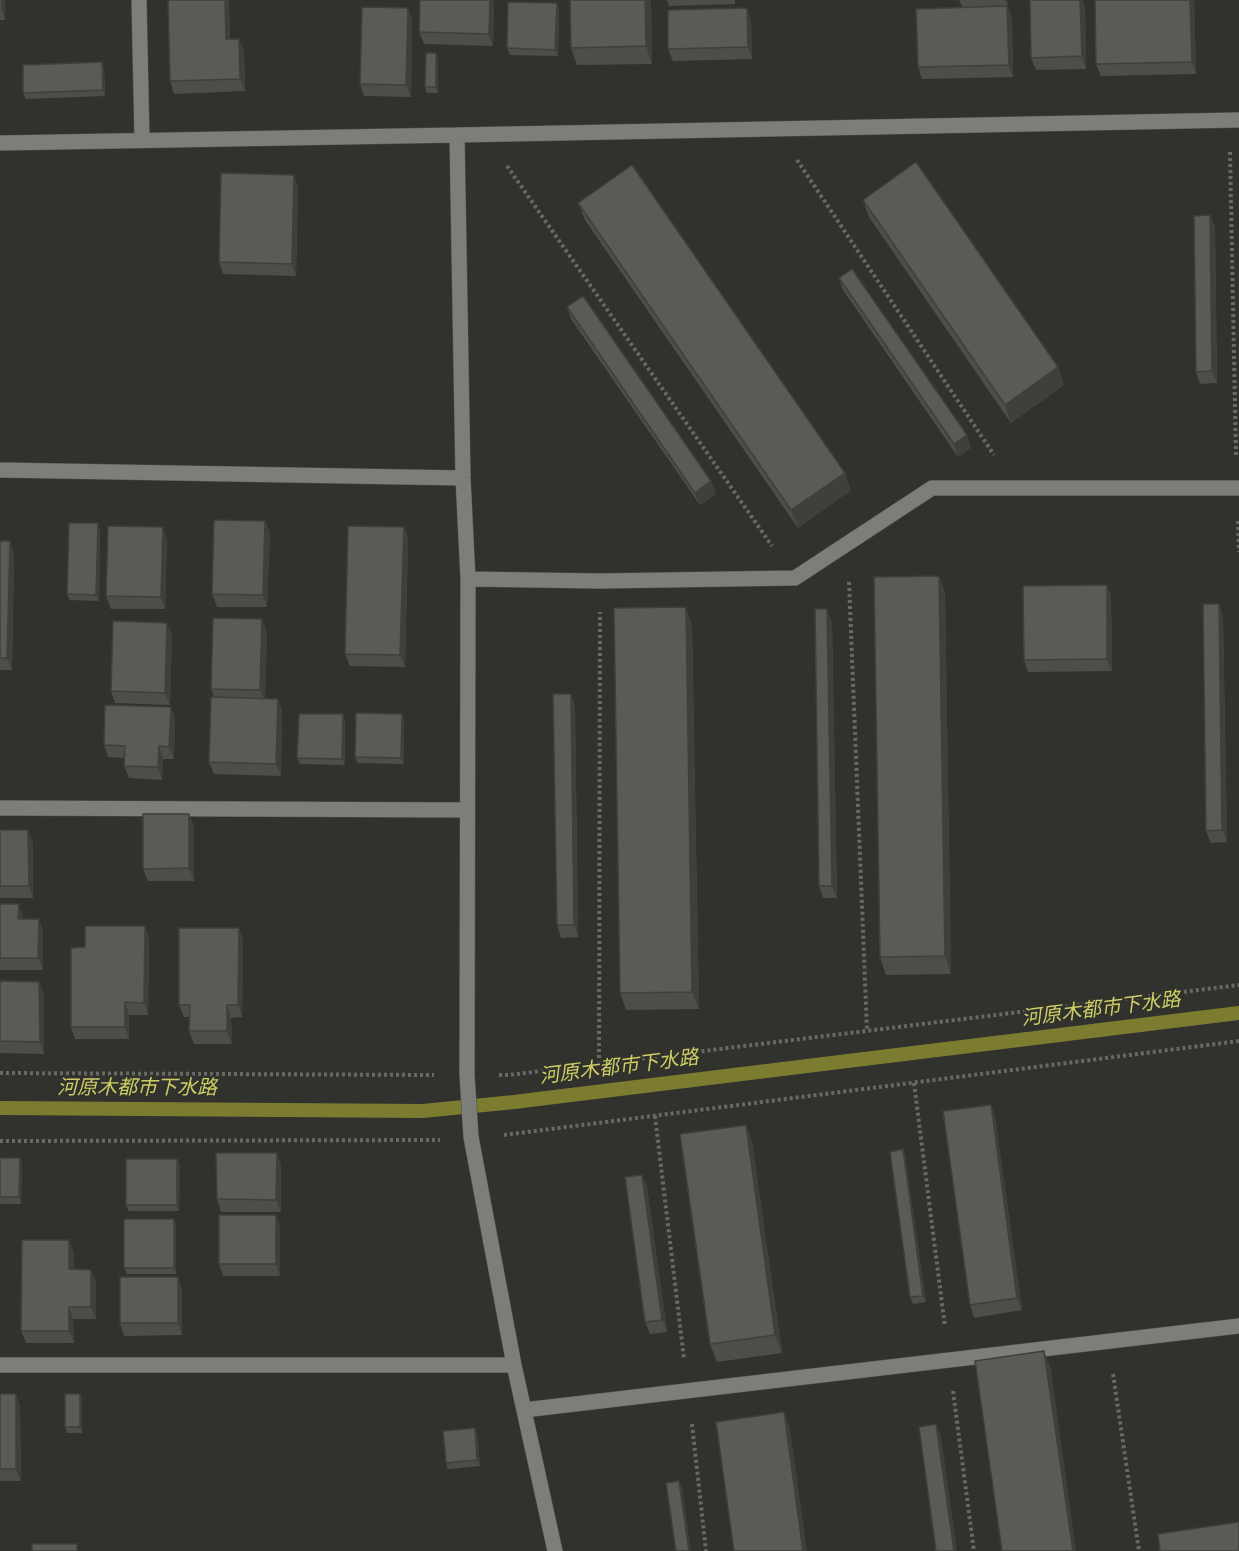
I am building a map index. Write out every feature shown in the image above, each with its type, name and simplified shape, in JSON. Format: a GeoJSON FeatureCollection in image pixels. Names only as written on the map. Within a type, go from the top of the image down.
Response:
{"type":"FeatureCollection","features":[{"type":"Feature","properties":{"kind":"street"},"geometry":{"type":"LineString","coordinates":[[139,0],[142,139]]}},
{"type":"Feature","properties":{"kind":"street"},"geometry":{"type":"LineString","coordinates":[[0,143],[1239,120]]}},
{"type":"Feature","properties":{"kind":"street"},"geometry":{"type":"LineString","coordinates":[[457,135],[463,478],[468,579],[467,1075],[471,1137],[514,1365],[555,1551]]}},
{"type":"Feature","properties":{"kind":"street"},"geometry":{"type":"LineString","coordinates":[[0,471],[463,478]]}},
{"type":"Feature","properties":{"kind":"street"},"geometry":{"type":"LineString","coordinates":[[468,579],[600,581],[795,578],[932,488],[1238,488]]}},
{"type":"Feature","properties":{"kind":"street"},"geometry":{"type":"LineString","coordinates":[[0,808],[468,810]]}},
{"type":"Feature","properties":{"kind":"street"},"geometry":{"type":"LineString","coordinates":[[524,1410],[1239,1326]]}},
{"type":"Feature","properties":{"kind":"street"},"geometry":{"type":"LineString","coordinates":[[0,1365],[514,1365]]}},
{"type":"Feature","properties":{"kind":"path"},"geometry":{"type":"LineString","coordinates":[[1230,142],[1239,552]]}},
{"type":"Feature","properties":{"kind":"path"},"geometry":{"type":"LineString","coordinates":[[501,158],[795,578]]}},
{"type":"Feature","properties":{"kind":"path"},"geometry":{"type":"LineString","coordinates":[[796,158],[1016,489]]}},
{"type":"Feature","properties":{"kind":"path"},"geometry":{"type":"LineString","coordinates":[[848,544],[867,1031]]}},
{"type":"Feature","properties":{"kind":"path"},"geometry":{"type":"LineString","coordinates":[[599,1064],[600,581]]}},
{"type":"Feature","properties":{"kind":"path"},"geometry":{"type":"LineString","coordinates":[[0,1073],[509,1075],[1239,985]]}},
{"type":"Feature","properties":{"kind":"path"},"geometry":{"type":"LineString","coordinates":[[0,1141],[424,1142],[655,1116],[1239,1041]]}},
{"type":"Feature","properties":{"kind":"path"},"geometry":{"type":"LineString","coordinates":[[914,1083],[974,1551]]}},
{"type":"Feature","properties":{"kind":"path"},"geometry":{"type":"LineString","coordinates":[[655,1116],[706,1551]]}},
{"type":"Feature","properties":{"kind":"path"},"geometry":{"type":"LineString","coordinates":[[1108,1341],[1139,1551]]}},
{"type":"Feature","properties":{"kind":"building"},"geometry":{"type":"Polygon","coordinates":[[[168,0],[225,0],[226,39],[239,39],[240,79],[170,81],[168,0]]]}},
{"type":"Feature","properties":{"kind":"building"},"geometry":{"type":"Polygon","coordinates":[[[420,0],[490,0],[489,34],[419,32],[420,0]]]}},
{"type":"Feature","properties":{"kind":"building"},"geometry":{"type":"Polygon","coordinates":[[[570,0],[645,0],[646,46],[571,48],[570,0]]]}},
{"type":"Feature","properties":{"kind":"building"},"geometry":{"type":"Polygon","coordinates":[[[1030,0],[1080,0],[1082,56],[1031,58],[1030,0]]]}},
{"type":"Feature","properties":{"kind":"building"},"geometry":{"type":"Polygon","coordinates":[[[1095,0],[1190,0],[1192,62],[1096,64],[1095,0]]]}},
{"type":"Feature","properties":{"kind":"building"},"geometry":{"type":"Polygon","coordinates":[[[508,2],[557,3],[555,50],[507,48],[508,2]]]}},
{"type":"Feature","properties":{"kind":"building"},"geometry":{"type":"Polygon","coordinates":[[[1007,6],[1009,65],[918,67],[916,9],[1007,6]]]}},
{"type":"Feature","properties":{"kind":"building"},"geometry":{"type":"Polygon","coordinates":[[[362,7],[408,8],[406,85],[360,84],[362,7]]]}},
{"type":"Feature","properties":{"kind":"building"},"geometry":{"type":"Polygon","coordinates":[[[747,8],[748,47],[668,49],[668,10],[747,8]]]}},
{"type":"Feature","properties":{"kind":"building"},"geometry":{"type":"Polygon","coordinates":[[[426,53],[436,53],[436,87],[425,87],[426,53]]]}},
{"type":"Feature","properties":{"kind":"building"},"geometry":{"type":"Polygon","coordinates":[[[102,62],[103,90],[23,93],[23,65],[102,62]]]}},
{"type":"Feature","properties":{"kind":"building"},"geometry":{"type":"Polygon","coordinates":[[[916,162],[1058,367],[1005,405],[863,200],[916,162]]]}},
{"type":"Feature","properties":{"kind":"building"},"geometry":{"type":"Polygon","coordinates":[[[632,165],[845,473],[791,510],[578,203],[632,165]]]}},
{"type":"Feature","properties":{"kind":"building"},"geometry":{"type":"Polygon","coordinates":[[[221,173],[294,175],[292,264],[219,262],[221,173]]]}},
{"type":"Feature","properties":{"kind":"building"},"geometry":{"type":"Polygon","coordinates":[[[1210,215],[1212,371],[1196,372],[1194,216],[1210,215]]]}},
{"type":"Feature","properties":{"kind":"building"},"geometry":{"type":"Polygon","coordinates":[[[852,269],[967,435],[954,444],[839,278],[852,269]]]}},
{"type":"Feature","properties":{"kind":"building"},"geometry":{"type":"Polygon","coordinates":[[[583,296],[711,481],[695,493],[567,307],[583,296]]]}},
{"type":"Feature","properties":{"kind":"building"},"geometry":{"type":"Polygon","coordinates":[[[214,520],[265,521],[263,595],[212,594],[214,520]]]}},
{"type":"Feature","properties":{"kind":"building"},"geometry":{"type":"Polygon","coordinates":[[[69,523],[98,523],[96,595],[67,594],[69,523]]]}},
{"type":"Feature","properties":{"kind":"building"},"geometry":{"type":"Polygon","coordinates":[[[108,526],[163,527],[161,597],[106,596],[108,526]]]}},
{"type":"Feature","properties":{"kind":"building"},"geometry":{"type":"Polygon","coordinates":[[[348,526],[404,527],[400,655],[345,654],[348,526]]]}},
{"type":"Feature","properties":{"kind":"building"},"geometry":{"type":"Polygon","coordinates":[[[0,541],[10,541],[7,658],[0,658],[0,541]]]}},
{"type":"Feature","properties":{"kind":"building"},"geometry":{"type":"Polygon","coordinates":[[[939,576],[945,956],[880,957],[874,577],[939,576]]]}},
{"type":"Feature","properties":{"kind":"building"},"geometry":{"type":"Polygon","coordinates":[[[1107,585],[1107,659],[1024,660],[1023,586],[1107,585]]]}},
{"type":"Feature","properties":{"kind":"building"},"geometry":{"type":"Polygon","coordinates":[[[1203,604],[1219,604],[1222,830],[1206,831],[1203,604]]]}},
{"type":"Feature","properties":{"kind":"building"},"geometry":{"type":"Polygon","coordinates":[[[686,607],[692,992],[620,993],[614,608],[686,607]]]}},
{"type":"Feature","properties":{"kind":"building"},"geometry":{"type":"Polygon","coordinates":[[[815,609],[827,609],[832,886],[819,886],[815,609]]]}},
{"type":"Feature","properties":{"kind":"building"},"geometry":{"type":"Polygon","coordinates":[[[213,618],[262,619],[260,690],[211,689],[213,618]]]}},
{"type":"Feature","properties":{"kind":"building"},"geometry":{"type":"Polygon","coordinates":[[[113,621],[167,623],[165,693],[111,691],[113,621]]]}},
{"type":"Feature","properties":{"kind":"building"},"geometry":{"type":"Polygon","coordinates":[[[553,694],[571,694],[574,925],[557,925],[553,694]]]}},
{"type":"Feature","properties":{"kind":"building"},"geometry":{"type":"Polygon","coordinates":[[[211,697],[278,699],[276,764],[209,762],[211,697]]]}},
{"type":"Feature","properties":{"kind":"building"},"geometry":{"type":"Polygon","coordinates":[[[105,705],[171,707],[169,747],[159,746],[158,767],[124,766],[125,746],[104,745],[105,705]]]}},
{"type":"Feature","properties":{"kind":"building"},"geometry":{"type":"Polygon","coordinates":[[[356,713],[402,714],[401,758],[355,757],[356,713]]]}},
{"type":"Feature","properties":{"kind":"building"},"geometry":{"type":"Polygon","coordinates":[[[299,714],[343,714],[342,759],[297,758],[299,714]]]}},
{"type":"Feature","properties":{"kind":"building"},"geometry":{"type":"Polygon","coordinates":[[[143,814],[189,814],[189,868],[143,869],[143,814]]]}},
{"type":"Feature","properties":{"kind":"building"},"geometry":{"type":"Polygon","coordinates":[[[0,830],[28,830],[29,886],[0,886],[0,830]]]}},
{"type":"Feature","properties":{"kind":"building"},"geometry":{"type":"Polygon","coordinates":[[[0,904],[19,904],[18,919],[39,919],[38,958],[0,958],[0,904]]]}},
{"type":"Feature","properties":{"kind":"building"},"geometry":{"type":"Polygon","coordinates":[[[85,926],[145,926],[144,1003],[125,1002],[125,1027],[71,1027],[71,948],[85,947],[85,926]]]}},
{"type":"Feature","properties":{"kind":"building"},"geometry":{"type":"Polygon","coordinates":[[[179,928],[239,928],[238,1005],[227,1005],[227,1031],[189,1031],[190,1005],[179,1005],[179,928]]]}},
{"type":"Feature","properties":{"kind":"building"},"geometry":{"type":"Polygon","coordinates":[[[0,981],[39,982],[40,1042],[0,1041],[0,981]]]}},
{"type":"Feature","properties":{"kind":"building"},"geometry":{"type":"Polygon","coordinates":[[[991,1105],[1017,1298],[970,1305],[943,1111],[991,1105]]]}},
{"type":"Feature","properties":{"kind":"building"},"geometry":{"type":"Polygon","coordinates":[[[746,1125],[775,1335],[710,1344],[680,1134],[746,1125]]]}},
{"type":"Feature","properties":{"kind":"building"},"geometry":{"type":"Polygon","coordinates":[[[903,1149],[923,1296],[910,1297],[890,1152],[903,1149]]]}},
{"type":"Feature","properties":{"kind":"building"},"geometry":{"type":"Polygon","coordinates":[[[216,1153],[277,1153],[276,1200],[217,1199],[216,1153]]]}},
{"type":"Feature","properties":{"kind":"building"},"geometry":{"type":"Polygon","coordinates":[[[0,1158],[20,1158],[19,1197],[0,1197],[0,1158]]]}},
{"type":"Feature","properties":{"kind":"building"},"geometry":{"type":"Polygon","coordinates":[[[126,1159],[177,1159],[177,1205],[126,1205],[126,1159]]]}},
{"type":"Feature","properties":{"kind":"building"},"geometry":{"type":"Polygon","coordinates":[[[642,1175],[662,1320],[645,1322],[625,1177],[642,1175]]]}},
{"type":"Feature","properties":{"kind":"building"},"geometry":{"type":"Polygon","coordinates":[[[219,1215],[276,1215],[276,1264],[219,1264],[219,1215]]]}},
{"type":"Feature","properties":{"kind":"building"},"geometry":{"type":"Polygon","coordinates":[[[124,1219],[174,1219],[174,1268],[124,1268],[124,1219]]]}},
{"type":"Feature","properties":{"kind":"building"},"geometry":{"type":"Polygon","coordinates":[[[22,1240],[69,1240],[69,1269],[91,1270],[91,1307],[69,1307],[69,1331],[21,1331],[22,1240]]]}},
{"type":"Feature","properties":{"kind":"building"},"geometry":{"type":"Polygon","coordinates":[[[120,1277],[178,1277],[178,1323],[120,1323],[120,1277]]]}},
{"type":"Feature","properties":{"kind":"building"},"geometry":{"type":"Polygon","coordinates":[[[1044,1351],[1073,1551],[1002,1551],[975,1361],[1044,1351]]]}},
{"type":"Feature","properties":{"kind":"building"},"geometry":{"type":"Polygon","coordinates":[[[0,1394],[16,1394],[16,1469],[0,1469],[0,1394]]]}},
{"type":"Feature","properties":{"kind":"building"},"geometry":{"type":"Polygon","coordinates":[[[65,1394],[80,1394],[80,1427],[65,1427],[65,1394]]]}},
{"type":"Feature","properties":{"kind":"building"},"geometry":{"type":"Polygon","coordinates":[[[784,1412],[803,1551],[734,1551],[716,1422],[784,1412]]]}},
{"type":"Feature","properties":{"kind":"building"},"geometry":{"type":"Polygon","coordinates":[[[936,1424],[954,1551],[936,1551],[919,1427],[936,1424]]]}},
{"type":"Feature","properties":{"kind":"building"},"geometry":{"type":"Polygon","coordinates":[[[475,1428],[477,1460],[446,1463],[443,1431],[475,1428]]]}},
{"type":"Feature","properties":{"kind":"building"},"geometry":{"type":"Polygon","coordinates":[[[679,1481],[689,1551],[676,1551],[666,1483],[679,1481]]]}},
{"type":"Feature","properties":{"kind":"building"},"geometry":{"type":"Polygon","coordinates":[[[1239,1522],[1239,1551],[1160,1551],[1158,1534],[1239,1522]]]}},
{"type":"Feature","properties":{"kind":"building"},"geometry":{"type":"Polygon","coordinates":[[[32,1544],[77,1544],[77,1551],[32,1551],[32,1544]]]}},
{"type":"Feature","properties":{"kind":"waterway","name":"河原木都市下水路"},"geometry":{"type":"LineString","coordinates":[[0,1108],[423,1111],[514,1102],[1239,1013]]}}]}
